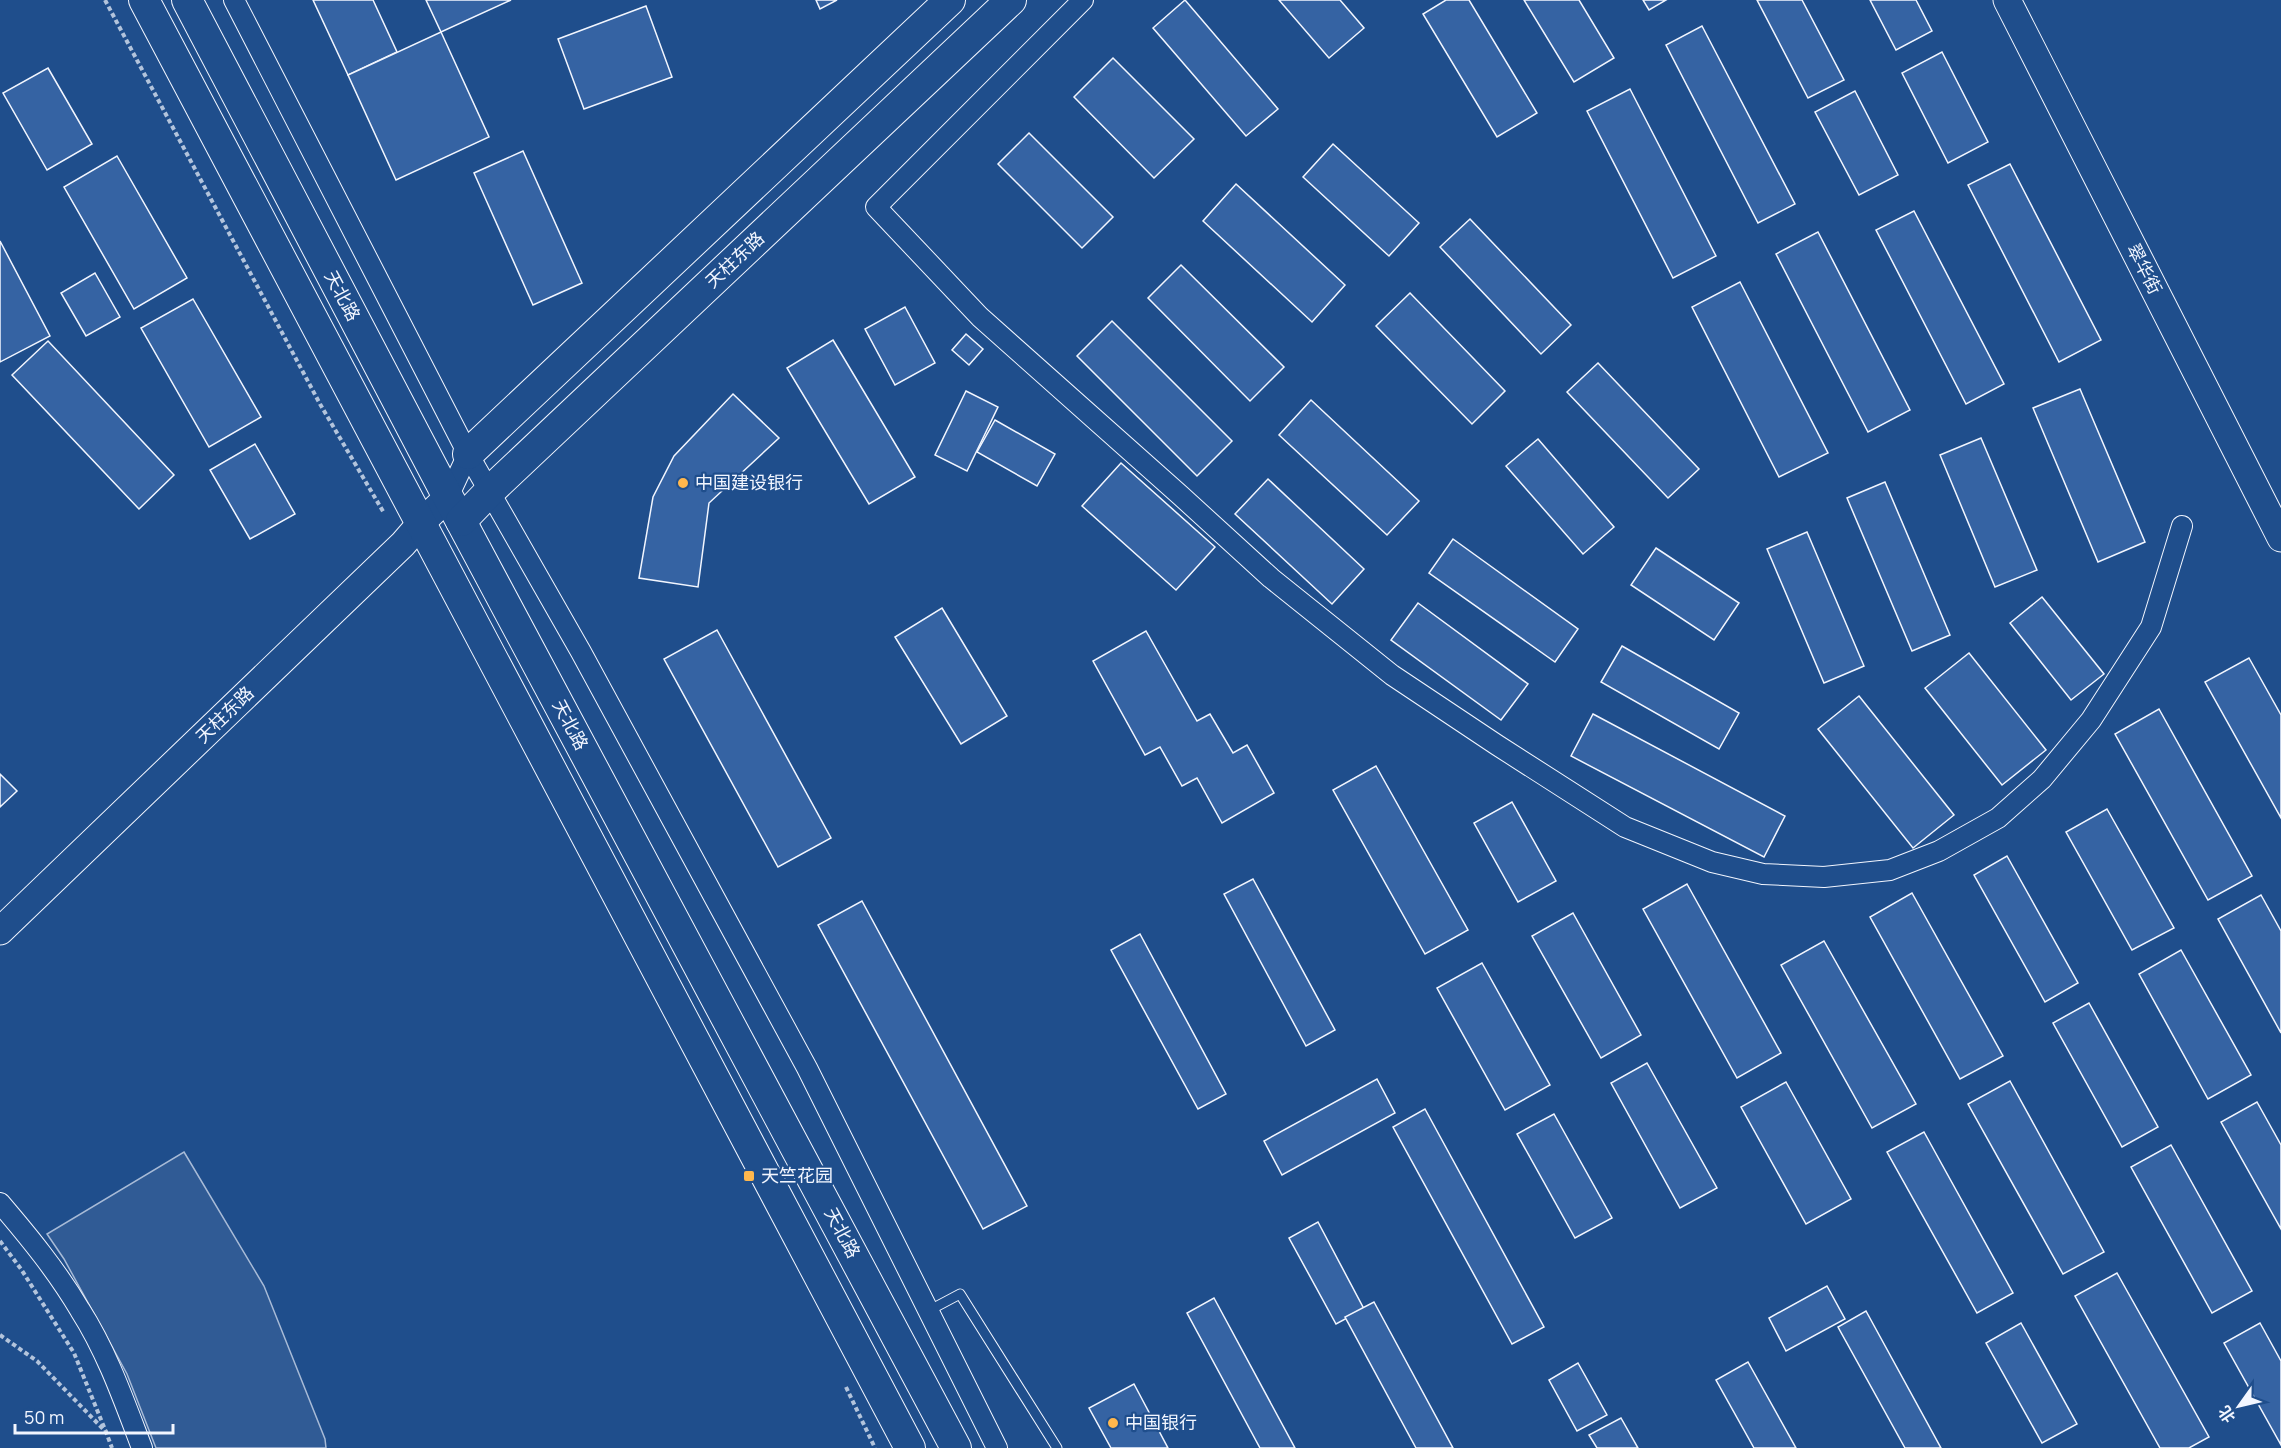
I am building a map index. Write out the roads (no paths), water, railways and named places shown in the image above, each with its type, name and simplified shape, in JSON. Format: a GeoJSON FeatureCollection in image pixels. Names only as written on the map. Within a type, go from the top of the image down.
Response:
{"type":"FeatureCollection","features":[{"type":"Feature","properties":{"kind":"main road","name":"天北路"},"geometry":{"type":"LineString","coordinates":[[144,0],[910,1448]]}},
{"type":"Feature","properties":{"kind":"main road","name":"天北路"},"geometry":{"type":"LineString","coordinates":[[187,0],[454,509],[956,1448]]}},
{"type":"Feature","properties":{"kind":"main road"},"geometry":{"type":"LineString","coordinates":[[468,454],[950,0]]}},
{"type":"Feature","properties":{"kind":"main road","name":"天柱东路"},"geometry":{"type":"LineString","coordinates":[[454,509],[489,492],[1011,0]]}},
{"type":"Feature","properties":{"kind":"street"},"geometry":{"type":"LineString","coordinates":[[234,0],[468,454],[581,652],[807,1068],[997,1448]]}},
{"type":"Feature","properties":{"kind":"street"},"geometry":{"type":"LineString","coordinates":[[1083,0],[876,207],[980,317],[1271,578],[1392,675],[1625,826],[1712,862],[1763,874],[1824,877],[1890,870],[1939,851],[1998,818],[2042,779],[2091,720],[2151,627],[2182,526]]}},
{"type":"Feature","properties":{"kind":"street","name":"翠华街"},"geometry":{"type":"LineString","coordinates":[[2007,0],[2272,500],[2281,538]]}},
{"type":"Feature","properties":{"kind":"street"},"geometry":{"type":"LineString","coordinates":[[454,509],[468,454]]}},
{"type":"Feature","properties":{"kind":"street","name":"天柱东路"},"geometry":{"type":"LineString","coordinates":[[0,931],[402,544],[422,522],[454,509]]}},
{"type":"Feature","properties":{"kind":"street"},"geometry":{"type":"LineString","coordinates":[[0,1203],[43,1253],[81,1311],[117,1383],[142,1448]]}},
{"type":"Feature","properties":{"kind":"lane"},"geometry":{"type":"LineString","coordinates":[[928,1311],[960,1294],[1057,1448]]}},
{"type":"Feature","properties":{"kind":"place","name":"中国建设银行"},"geometry":{"type":"Point","coordinates":[683,483]}},
{"type":"Feature","properties":{"kind":"place","name":"天竺花园"},"geometry":{"type":"Point","coordinates":[749,1176]}},
{"type":"Feature","properties":{"kind":"place","name":"中国银行"},"geometry":{"type":"Point","coordinates":[1113,1423]}}]}
